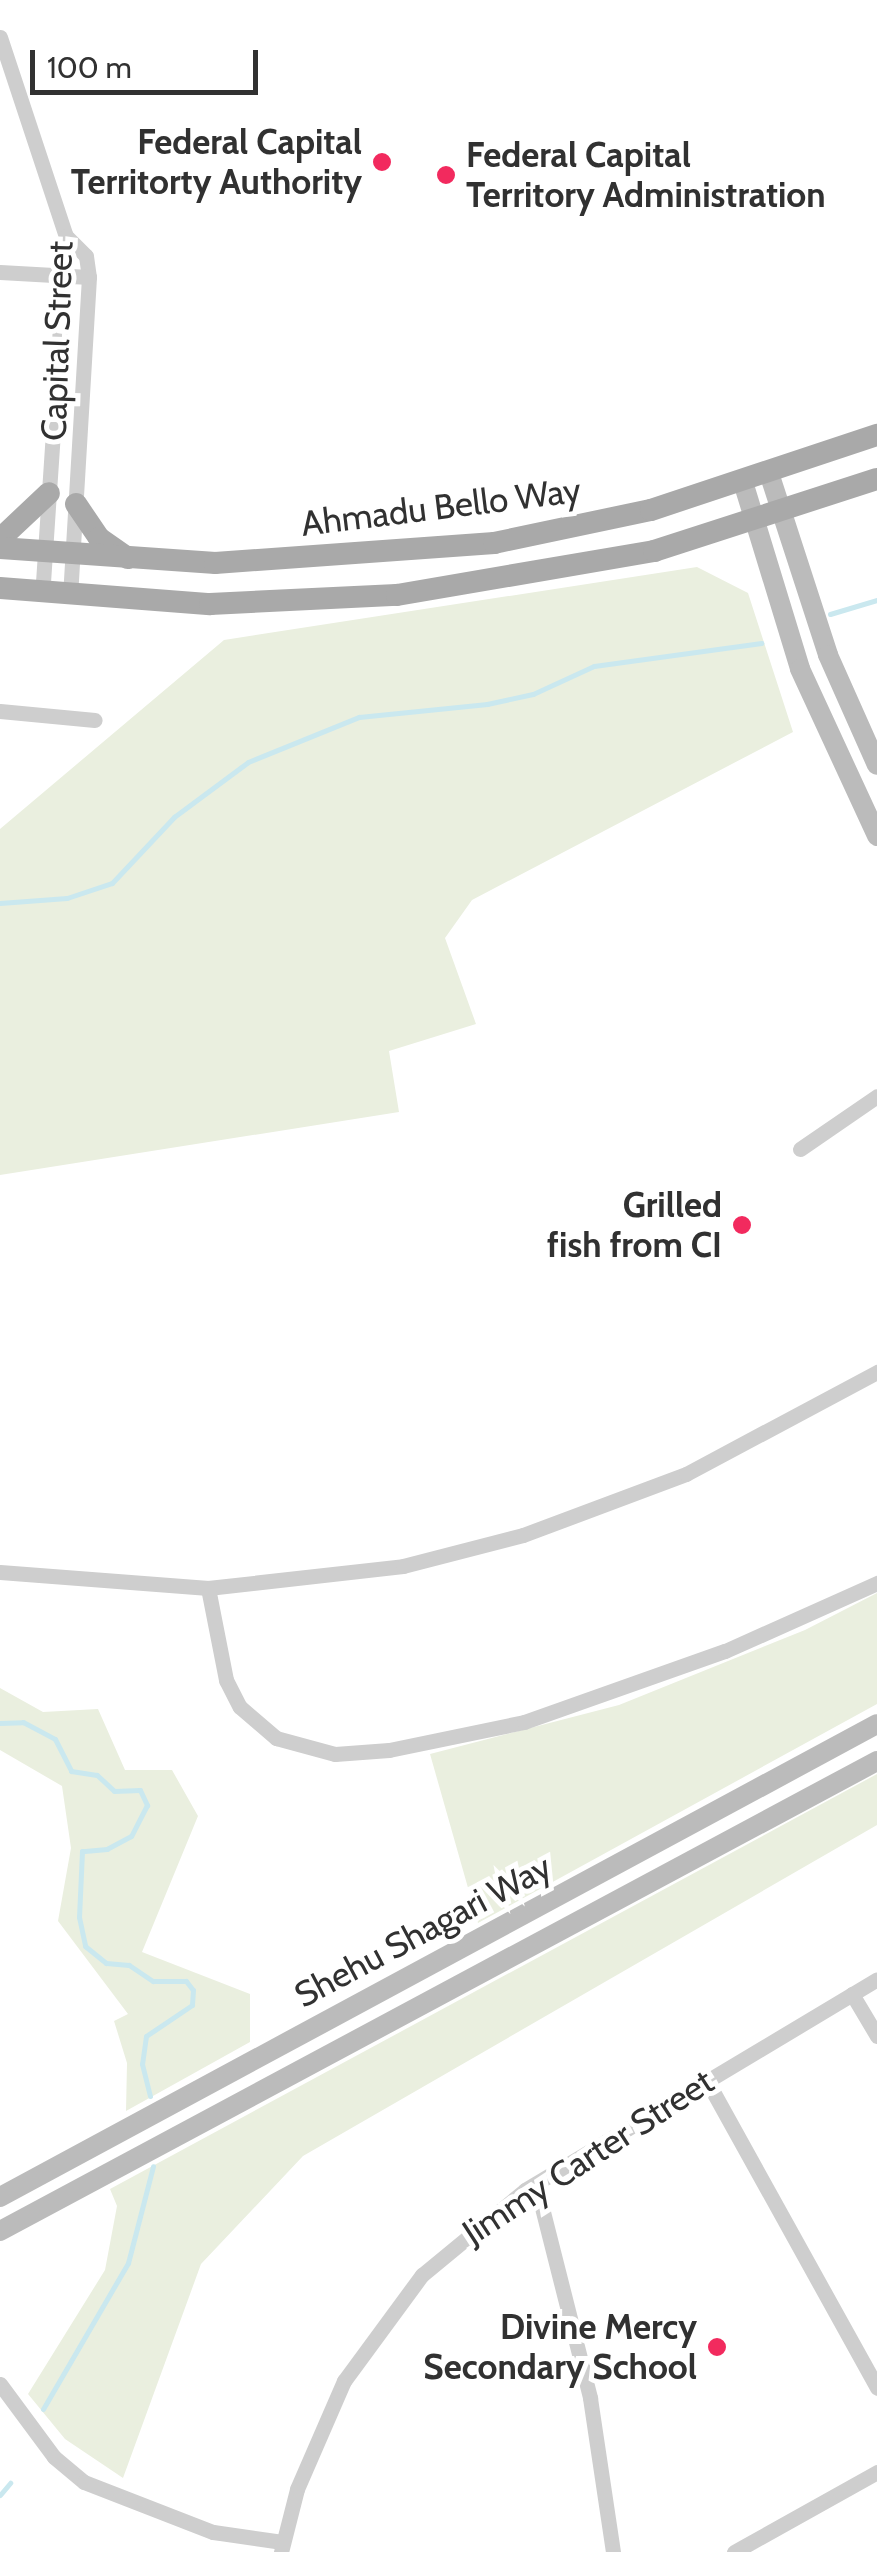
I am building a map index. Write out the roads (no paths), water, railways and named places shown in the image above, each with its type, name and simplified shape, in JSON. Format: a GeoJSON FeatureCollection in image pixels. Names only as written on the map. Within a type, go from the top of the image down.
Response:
{"type":"FeatureCollection","features":[{"type":"Feature","properties":{"kind":"main road","name":"Ahmadu Bello Way"},"geometry":{"type":"LineString","coordinates":[[0,548],[131,560],[284,562],[494,543],[651,510],[877,434]]}},
{"type":"Feature","properties":{"kind":"main road"},"geometry":{"type":"LineString","coordinates":[[769,473],[828,655],[877,765]]}},
{"type":"Feature","properties":{"kind":"main road"},"geometry":{"type":"LineString","coordinates":[[0,588],[210,604],[397,595],[563,571],[755,522],[877,479]]}},
{"type":"Feature","properties":{"kind":"main road"},"geometry":{"type":"LineString","coordinates":[[743,482],[800,669],[877,836]]}},
{"type":"Feature","properties":{"kind":"main road"},"geometry":{"type":"LineString","coordinates":[[0,539],[49,493]]}},
{"type":"Feature","properties":{"kind":"main road"},"geometry":{"type":"LineString","coordinates":[[76,504],[100,538],[131,560]]}},
{"type":"Feature","properties":{"kind":"main road","name":"Shehu Shagari Way"},"geometry":{"type":"LineString","coordinates":[[0,2197],[877,1724]]}},
{"type":"Feature","properties":{"kind":"main road","name":"Shehu Shagari Way"},"geometry":{"type":"LineString","coordinates":[[0,2230],[877,1762]]}},
{"type":"Feature","properties":{"kind":"street","name":"Capital Street"},"geometry":{"type":"LineString","coordinates":[[0,38],[66,236],[42,593]]}},
{"type":"Feature","properties":{"kind":"street"},"geometry":{"type":"LineString","coordinates":[[66,236],[86,256],[89,277],[70,595]]}},
{"type":"Feature","properties":{"kind":"street"},"geometry":{"type":"LineString","coordinates":[[38,273],[62,260],[86,256]]}},
{"type":"Feature","properties":{"kind":"street"},"geometry":{"type":"LineString","coordinates":[[0,272],[38,273],[62,280],[89,277]]}},
{"type":"Feature","properties":{"kind":"street"},"geometry":{"type":"LineString","coordinates":[[0,711],[95,720]]}},
{"type":"Feature","properties":{"kind":"street"},"geometry":{"type":"LineString","coordinates":[[800,1148],[877,1096]]}},
{"type":"Feature","properties":{"kind":"street"},"geometry":{"type":"LineString","coordinates":[[0,1572],[208,1588],[402,1566],[522,1535],[686,1474],[877,1372]]}},
{"type":"Feature","properties":{"kind":"street"},"geometry":{"type":"LineString","coordinates":[[208,1588],[226,1680],[240,1708],[276,1738],[335,1754],[524,1722],[726,1651],[877,1582]]}},
{"type":"Feature","properties":{"kind":"street","name":"Jimmy Carter Street"},"geometry":{"type":"LineString","coordinates":[[282,2547],[316,2438],[381,2324],[458,2241],[536,2184],[877,1979]]}},
{"type":"Feature","properties":{"kind":"street"},"geometry":{"type":"LineString","coordinates":[[852,1994],[877,2036]]}},
{"type":"Feature","properties":{"kind":"street"},"geometry":{"type":"LineString","coordinates":[[706,2079],[877,2388]]}},
{"type":"Feature","properties":{"kind":"street"},"geometry":{"type":"LineString","coordinates":[[536,2184],[590,2398],[613,2552]]}},
{"type":"Feature","properties":{"kind":"street"},"geometry":{"type":"LineString","coordinates":[[0,2384],[54,2457],[84,2482],[213,2532],[282,2547]]}},
{"type":"Feature","properties":{"kind":"street"},"geometry":{"type":"LineString","coordinates":[[734,2552],[877,2472]]}},
{"type":"Feature","properties":{"kind":"waterway"},"geometry":{"type":"LineString","coordinates":[[830,614],[877,600]]}},
{"type":"Feature","properties":{"kind":"waterway"},"geometry":{"type":"LineString","coordinates":[[0,903],[67,898],[112,883],[174,817],[248,762],[359,717],[487,704],[533,694],[594,666],[761,643]]}},
{"type":"Feature","properties":{"kind":"waterway"},"geometry":{"type":"LineString","coordinates":[[0,1723],[23,1722],[55,1739],[71,1771],[97,1775],[114,1791],[140,1790],[147,1805],[131,1836],[107,1849],[82,1851],[79,1917],[85,1946],[106,1963],[129,1965],[153,1981],[186,1981],[193,1990],[192,2005],[146,2036],[142,2064],[150,2096]]}},
{"type":"Feature","properties":{"kind":"waterway"},"geometry":{"type":"LineString","coordinates":[[43,2409],[128,2263],[153,2166]]}},
{"type":"Feature","properties":{"kind":"waterway"},"geometry":{"type":"LineString","coordinates":[[0,2495],[10,2483]]}},
{"type":"Feature","properties":{"kind":"place","name":"Federal Capital Territorty Authority"},"geometry":{"type":"Point","coordinates":[382,162]}},
{"type":"Feature","properties":{"kind":"place","name":"Federal Capital Territory Administration"},"geometry":{"type":"Point","coordinates":[446,175]}},
{"type":"Feature","properties":{"kind":"place","name":"Grilled fish from CI"},"geometry":{"type":"Point","coordinates":[742,1225]}},
{"type":"Feature","properties":{"kind":"place","name":"Divine Mercy Secondary School"},"geometry":{"type":"Point","coordinates":[717,2347]}}]}
